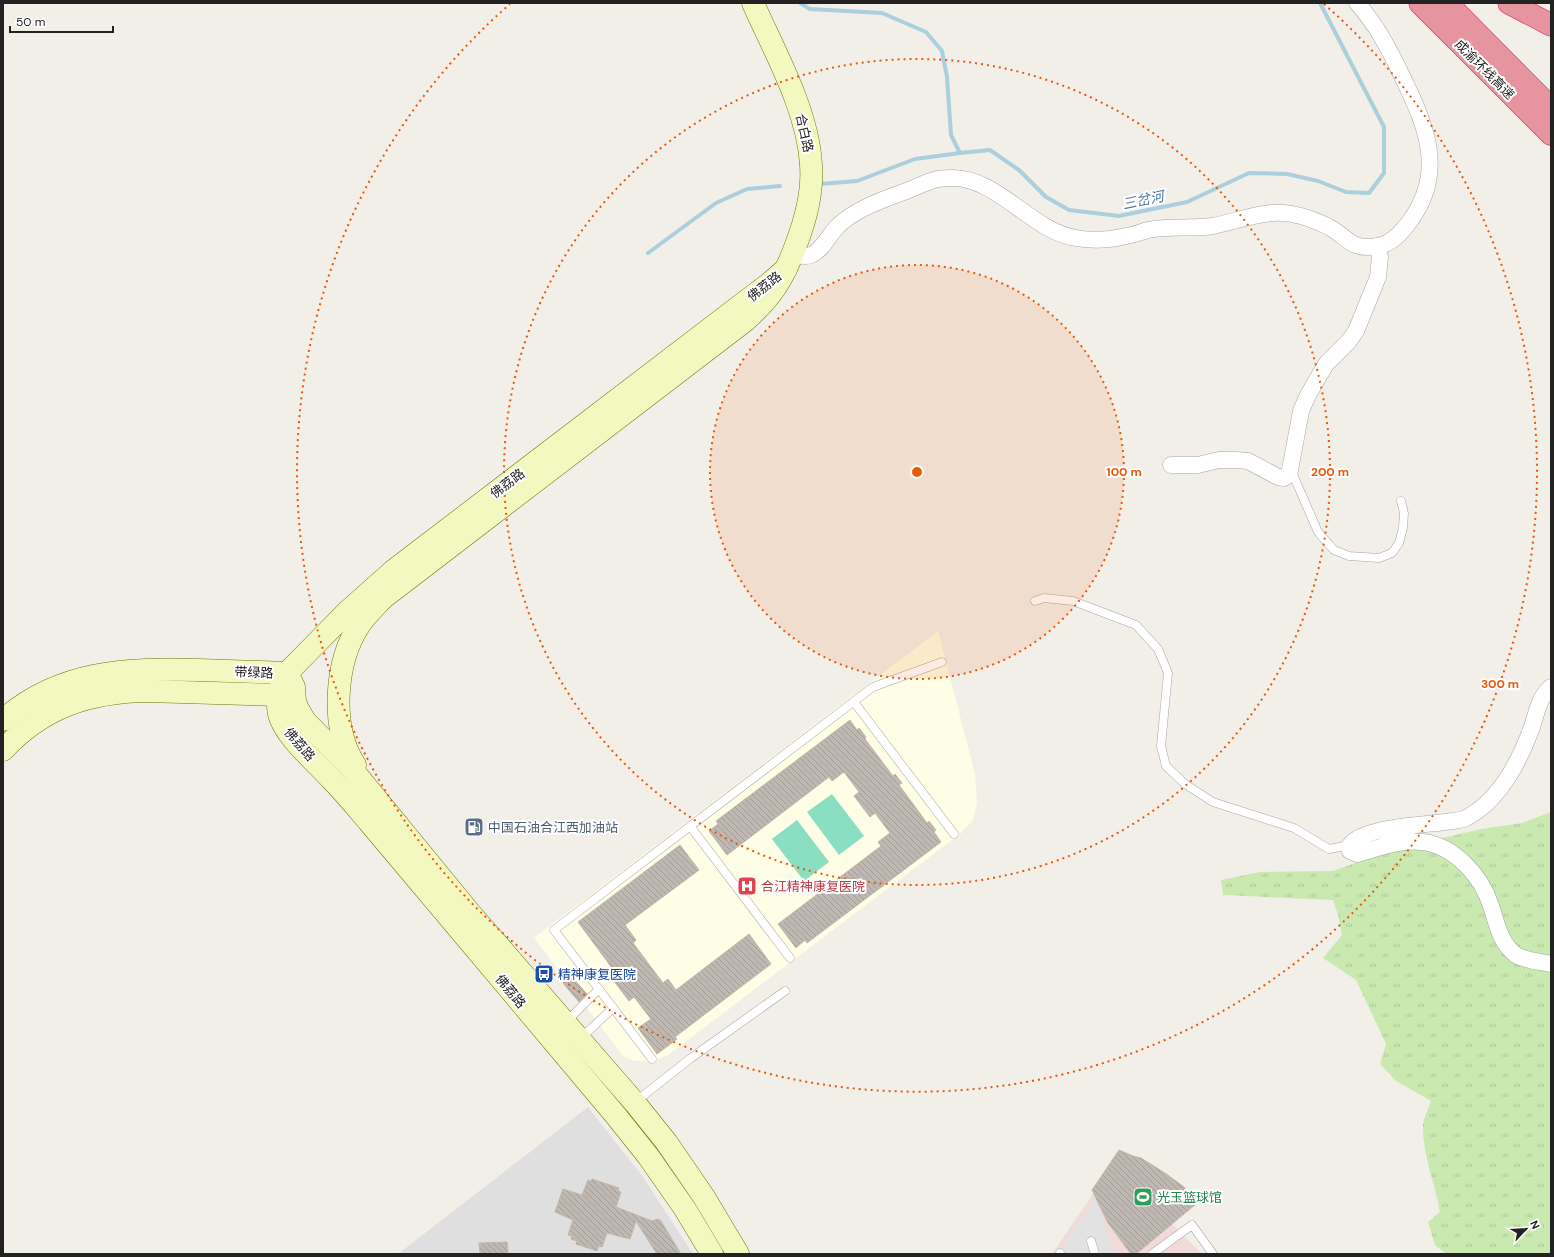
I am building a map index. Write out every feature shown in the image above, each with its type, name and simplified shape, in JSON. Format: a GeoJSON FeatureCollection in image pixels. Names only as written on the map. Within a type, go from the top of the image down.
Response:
{"type":"FeatureCollection","features":[{"type":"Feature","properties":{"kind":"highway","name":"成渝环线高速"},"geometry":{"type":"LineString","coordinates":[[1420,3],[1551,134]]}},
{"type":"Feature","properties":{"kind":"highway","name":"成渝环线高速"},"geometry":{"type":"LineString","coordinates":[[1447,3],[1549,106]]}},
{"type":"Feature","properties":{"kind":"highway"},"geometry":{"type":"LineString","coordinates":[[1509,3],[1551,25]]}},
{"type":"Feature","properties":{"kind":"main road","name":"合白路"},"geometry":{"type":"LineString","coordinates":[[753,3],[788,80],[801,114],[810,150],[811,179],[808,204],[804,223],[789,262]]}},
{"type":"Feature","properties":{"kind":"main road","name":"佛荔路"},"geometry":{"type":"LineString","coordinates":[[287,685],[338,642],[351,625],[382,599],[746,320],[773,292],[789,262]]}},
{"type":"Feature","properties":{"kind":"main road","name":"佛荔路"},"geometry":{"type":"LineString","coordinates":[[738,1254],[704,1197],[675,1155],[626,1110],[334,781],[291,736],[279,713],[287,685],[348,611],[393,571],[771,282],[789,262]]}},
{"type":"Feature","properties":{"kind":"main road"},"geometry":{"type":"LineString","coordinates":[[382,599],[360,624],[351,641],[344,662],[340,684],[339,710],[342,736],[352,760],[388,812]]}},
{"type":"Feature","properties":{"kind":"main road","name":"带绿路"},"geometry":{"type":"LineString","coordinates":[[3,720],[33,698],[53,688],[74,680],[110,673],[158,669],[287,685]]}},
{"type":"Feature","properties":{"kind":"main road","name":"佛荔路"},"geometry":{"type":"LineString","coordinates":[[287,685],[305,721],[351,768],[470,913],[581,1039],[626,1110],[648,1156],[681,1203],[712,1254]]}},
{"type":"Feature","properties":{"kind":"main road","name":"带绿路"},"geometry":{"type":"LineString","coordinates":[[3,750],[30,725],[44,716],[62,707],[94,696],[131,691],[287,685]]}},
{"type":"Feature","properties":{"kind":"street"},"geometry":{"type":"LineString","coordinates":[[789,262],[813,254],[837,226],[848,217],[880,201],[934,180],[949,178],[964,178],[983,186],[1056,233],[1074,238],[1101,240],[1125,237],[1149,230],[1212,226],[1256,214],[1280,212],[1307,217],[1331,229],[1351,244],[1366,247],[1381,246],[1392,240],[1404,229],[1417,212],[1428,186],[1430,166],[1429,145],[1422,120],[1385,41],[1358,3]]}},
{"type":"Feature","properties":{"kind":"street"},"geometry":{"type":"LineString","coordinates":[[1171,464],[1198,465],[1219,460],[1248,461],[1270,474],[1284,478],[1289,474],[1301,411],[1308,395],[1326,364],[1348,342],[1356,331],[1378,277],[1380,257],[1377,246]]}},
{"type":"Feature","properties":{"kind":"street"},"geometry":{"type":"LineString","coordinates":[[1551,687],[1545,692],[1538,705],[1532,727],[1516,763],[1498,791],[1482,807],[1464,819],[1382,830],[1366,834],[1354,840],[1350,845],[1350,851],[1357,854],[1403,842],[1423,842],[1441,848],[1457,858],[1472,871],[1484,889],[1491,905],[1498,930],[1507,947],[1517,956],[1551,964]]}},
{"type":"Feature","properties":{"kind":"lane"},"geometry":{"type":"LineString","coordinates":[[1291,469],[1318,532],[1334,550],[1349,556],[1379,558],[1392,553],[1399,543],[1403,528],[1404,513],[1401,501]]}},
{"type":"Feature","properties":{"kind":"lane"},"geometry":{"type":"LineString","coordinates":[[1035,601],[1044,598],[1073,601],[1136,625],[1158,649],[1168,673],[1161,746],[1166,766],[1185,784],[1213,802],[1294,828],[1329,849],[1350,845]]}},
{"type":"Feature","properties":{"kind":"lane"},"geometry":{"type":"LineString","coordinates":[[652,1059],[554,930],[873,687],[942,662]]}},
{"type":"Feature","properties":{"kind":"lane"},"geometry":{"type":"LineString","coordinates":[[854,702],[954,834]]}},
{"type":"Feature","properties":{"kind":"lane"},"geometry":{"type":"LineString","coordinates":[[690,826],[790,958]]}},
{"type":"Feature","properties":{"kind":"lane"},"geometry":{"type":"LineString","coordinates":[[566,1022],[599,989]]}},
{"type":"Feature","properties":{"kind":"lane"},"geometry":{"type":"LineString","coordinates":[[626,1110],[691,1058],[785,991]]}},
{"type":"Feature","properties":{"kind":"lane"},"geometry":{"type":"LineString","coordinates":[[581,1039],[612,1008]]}},
{"type":"Feature","properties":{"kind":"lane"},"geometry":{"type":"LineString","coordinates":[[1152,1254],[1167,1248],[1192,1225],[1213,1254]]}},
{"type":"Feature","properties":{"kind":"lane"},"geometry":{"type":"LineString","coordinates":[[1091,1241],[1095,1254]]}},
{"type":"Feature","properties":{"kind":"shaded area","name":"合江精神康复医院"},"geometry":{"type":"Polygon","coordinates":[[[938,631],[975,774],[977,803],[973,820],[960,834],[668,1055],[654,1061],[634,1061],[623,1056],[534,938],[938,631]]]}},
{"type":"Feature","properties":{"kind":"shaded area"},"geometry":{"type":"Polygon","coordinates":[[[588,1107],[643,1177],[693,1254],[398,1254],[588,1107]]]}},
{"type":"Feature","properties":{"kind":"shaded area"},"geometry":{"type":"Polygon","coordinates":[[[1113,1165],[1202,1254],[1052,1254],[1113,1165]]]}},
{"type":"Feature","properties":{"kind":"shaded area"},"geometry":{"type":"Polygon","coordinates":[[[1096,1199],[1115,1254],[1058,1254],[1096,1199]]]}},
{"type":"Feature","properties":{"kind":"green space"},"geometry":{"type":"Polygon","coordinates":[[[832,794],[864,836],[839,855],[807,812],[832,794]]]}},
{"type":"Feature","properties":{"kind":"green space"},"geometry":{"type":"Polygon","coordinates":[[[1551,812],[1551,1254],[1446,1254],[1435,1245],[1428,1222],[1440,1212],[1423,1135],[1423,1124],[1431,1101],[1396,1081],[1380,1064],[1386,1044],[1356,980],[1323,958],[1342,935],[1333,900],[1223,895],[1221,880],[1260,872],[1333,871],[1391,850],[1481,829],[1522,823],[1551,812]]]}},
{"type":"Feature","properties":{"kind":"green space"},"geometry":{"type":"Polygon","coordinates":[[[797,820],[829,862],[804,881],[772,839],[797,820]]]}},
{"type":"Feature","properties":{"kind":"building"},"geometry":{"type":"Polygon","coordinates":[[[850,720],[857,730],[859,728],[866,737],[865,739],[893,776],[895,774],[902,783],[899,785],[927,823],[929,821],[936,830],[934,832],[941,842],[807,943],[805,940],[796,948],[778,924],[881,846],[878,842],[890,833],[875,813],[870,817],[854,796],[859,792],[844,772],[832,781],[829,777],[727,855],[709,831],[718,824],[716,821],[850,720]]]}},
{"type":"Feature","properties":{"kind":"building"},"geometry":{"type":"Polygon","coordinates":[[[680,845],[699,870],[625,925],[636,940],[633,943],[663,983],[668,979],[676,990],[749,934],[771,964],[675,1037],[677,1039],[657,1054],[638,1028],[651,1019],[634,997],[629,1001],[610,976],[615,972],[578,922],[680,845]]]}},
{"type":"Feature","properties":{"kind":"building"},"geometry":{"type":"Polygon","coordinates":[[[571,976],[587,994],[579,1002],[563,983],[571,976]]]}},
{"type":"Feature","properties":{"kind":"building","name":"光玉篮球馆"},"geometry":{"type":"Polygon","coordinates":[[[1119,1150],[1141,1158],[1165,1173],[1184,1187],[1196,1204],[1136,1254],[1131,1254],[1108,1223],[1092,1190],[1119,1150]]]}},
{"type":"Feature","properties":{"kind":"building"},"geometry":{"type":"Polygon","coordinates":[[[592,1179],[619,1188],[618,1191],[621,1192],[616,1207],[652,1221],[658,1219],[661,1221],[681,1254],[657,1254],[636,1221],[630,1239],[607,1233],[602,1247],[599,1246],[597,1251],[576,1244],[577,1241],[571,1239],[572,1236],[568,1235],[573,1220],[555,1212],[563,1189],[582,1195],[588,1180],[591,1181],[592,1179]]]}},
{"type":"Feature","properties":{"kind":"building"},"geometry":{"type":"Polygon","coordinates":[[[507,1242],[508,1254],[480,1254],[479,1243],[507,1242]]]}},
{"type":"Feature","properties":{"kind":"waterway","name":"三岔河"},"geometry":{"type":"LineString","coordinates":[[800,3],[810,9],[882,13],[926,32],[942,51],[947,77],[951,135],[960,153],[990,150],[1019,170],[1046,197],[1069,210],[1119,216],[1187,202],[1249,173],[1287,174],[1318,181],[1346,192],[1369,193],[1384,173],[1384,127],[1320,3]]}},
{"type":"Feature","properties":{"kind":"waterway"},"geometry":{"type":"LineString","coordinates":[[820,184],[857,181],[915,159],[960,153]]}},
{"type":"Feature","properties":{"kind":"waterway"},"geometry":{"type":"LineString","coordinates":[[648,253],[716,203],[747,189],[780,186]]}},
{"type":"Feature","properties":{"kind":"place","name":"中国石油合江西加油站"},"geometry":{"type":"Point","coordinates":[474,827]}},
{"type":"Feature","properties":{"kind":"place","name":"合江精神康复医院"},"geometry":{"type":"Point","coordinates":[747,886]}},
{"type":"Feature","properties":{"kind":"place","name":"精神康复医院"},"geometry":{"type":"Point","coordinates":[544,974]}},
{"type":"Feature","properties":{"kind":"place","name":"光玉篮球馆"},"geometry":{"type":"Point","coordinates":[1143,1197]}}]}
